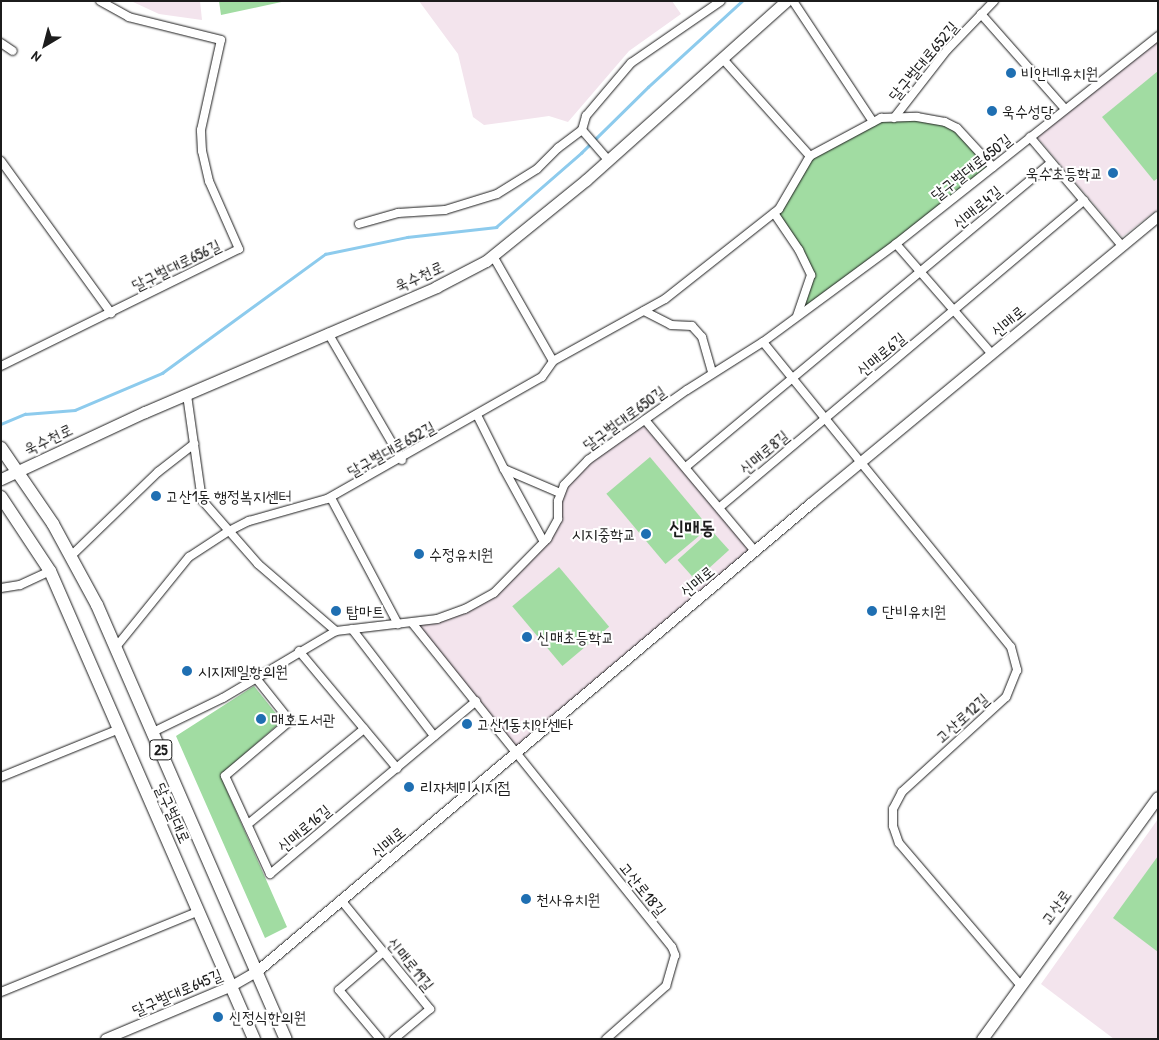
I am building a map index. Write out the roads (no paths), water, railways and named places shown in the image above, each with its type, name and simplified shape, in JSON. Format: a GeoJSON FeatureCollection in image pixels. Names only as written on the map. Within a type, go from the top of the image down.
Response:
{"type":"FeatureCollection","features":[{"type":"Feature","properties":{"kind":"main road","name":"욱수천로"},"geometry":{"type":"LineString","coordinates":[[1,479],[187,395],[436,287],[493,256],[608,160],[786,1]]}},
{"type":"Feature","properties":{"kind":"main road","name":"달구벌대로"},"geometry":{"type":"LineString","coordinates":[[1,448],[72,555],[116,647],[286,1039]]}},
{"type":"Feature","properties":{"kind":"main road","name":"달구벌대로"},"geometry":{"type":"LineString","coordinates":[[1,497],[50,571],[254,1039]]}},
{"type":"Feature","properties":{"kind":"main road","name":"고산로"},"geometry":{"type":"LineString","coordinates":[[982,1039],[1158,797]]}},
{"type":"Feature","properties":{"kind":"street","name":"달구벌대로656길"},"geometry":{"type":"LineString","coordinates":[[1,366],[239,249],[209,181],[202,151],[201,130],[221,40],[130,17],[100,1]]}},
{"type":"Feature","properties":{"kind":"street"},"geometry":{"type":"LineString","coordinates":[[359,224],[398,213],[445,210],[497,194],[537,169],[558,148],[582,130],[586,116],[631,63],[721,1]]}},
{"type":"Feature","properties":{"kind":"street"},"geometry":{"type":"LineString","coordinates":[[793,1],[873,122]]}},
{"type":"Feature","properties":{"kind":"street","name":"달구벌대로652길"},"geometry":{"type":"LineString","coordinates":[[894,118],[948,50],[994,1]]}},
{"type":"Feature","properties":{"kind":"street"},"geometry":{"type":"LineString","coordinates":[[981,14],[1065,109]]}},
{"type":"Feature","properties":{"kind":"street","name":"달구벌대로650길"},"geometry":{"type":"LineString","coordinates":[[560,493],[583,465],[712,373],[763,342],[896,244],[1158,36]]}},
{"type":"Feature","properties":{"kind":"street"},"geometry":{"type":"LineString","coordinates":[[1,43],[13,51]]}},
{"type":"Feature","properties":{"kind":"street"},"geometry":{"type":"LineString","coordinates":[[722,58],[810,156]]}},
{"type":"Feature","properties":{"kind":"street","name":"달구벌대로652길"},"geometry":{"type":"LineString","coordinates":[[116,647],[188,557],[227,532],[249,521],[331,498],[402,460],[542,377],[553,361],[665,299],[774,213],[810,156],[873,122],[894,118],[945,122],[957,128],[993,167]]}},
{"type":"Feature","properties":{"kind":"street"},"geometry":{"type":"LineString","coordinates":[[582,130],[608,160]]}},
{"type":"Feature","properties":{"kind":"street"},"geometry":{"type":"LineString","coordinates":[[1030,137],[1122,246]]}},
{"type":"Feature","properties":{"kind":"street"},"geometry":{"type":"LineString","coordinates":[[1,161],[111,312]]}},
{"type":"Feature","properties":{"kind":"street","name":"신매로4길"},"geometry":{"type":"LineString","coordinates":[[920,272],[1051,162]]}},
{"type":"Feature","properties":{"kind":"street"},"geometry":{"type":"LineString","coordinates":[[953,310],[1084,201]]}},
{"type":"Feature","properties":{"kind":"street"},"geometry":{"type":"LineString","coordinates":[[774,213],[800,250],[811,275],[797,316]]}},
{"type":"Feature","properties":{"kind":"street","name":"신매로"},"geometry":{"type":"LineString","coordinates":[[258,971],[516,755],[755,551],[1158,217]]}},
{"type":"Feature","properties":{"kind":"street"},"geometry":{"type":"LineString","coordinates":[[896,244],[992,354]]}},
{"type":"Feature","properties":{"kind":"street"},"geometry":{"type":"LineString","coordinates":[[493,256],[553,361]]}},
{"type":"Feature","properties":{"kind":"street"},"geometry":{"type":"LineString","coordinates":[[686,466],[920,272]]}},
{"type":"Feature","properties":{"kind":"street","name":"신매로6길"},"geometry":{"type":"LineString","coordinates":[[826,418],[953,310]]}},
{"type":"Feature","properties":{"kind":"street"},"geometry":{"type":"LineString","coordinates":[[644,311],[671,324],[692,326],[702,337],[712,373]]}},
{"type":"Feature","properties":{"kind":"street"},"geometry":{"type":"LineString","coordinates":[[328,333],[402,460]]}},
{"type":"Feature","properties":{"kind":"street"},"geometry":{"type":"LineString","coordinates":[[763,342],[826,418],[860,464]]}},
{"type":"Feature","properties":{"kind":"street"},"geometry":{"type":"LineString","coordinates":[[187,395],[199,493],[227,532],[258,564],[336,631]]}},
{"type":"Feature","properties":{"kind":"street"},"geometry":{"type":"LineString","coordinates":[[477,415],[544,542]]}},
{"type":"Feature","properties":{"kind":"street","name":"신매로8길"},"geometry":{"type":"LineString","coordinates":[[720,507],[826,418]]}},
{"type":"Feature","properties":{"kind":"street"},"geometry":{"type":"LineString","coordinates":[[645,420],[686,466],[755,551]]}},
{"type":"Feature","properties":{"kind":"street"},"geometry":{"type":"LineString","coordinates":[[72,555],[158,472],[194,444]]}},
{"type":"Feature","properties":{"kind":"street","name":"고산로12길"},"geometry":{"type":"LineString","coordinates":[[860,464],[1011,647],[1017,670],[1006,697],[902,792],[893,809],[892,826],[899,843],[1021,986]]}},
{"type":"Feature","properties":{"kind":"street"},"geometry":{"type":"LineString","coordinates":[[153,732],[223,698],[255,677],[336,631],[414,624],[453,614],[494,592],[544,542],[558,519],[560,493],[504,469]]}},
{"type":"Feature","properties":{"kind":"street"},"geometry":{"type":"LineString","coordinates":[[331,498],[398,624]]}},
{"type":"Feature","properties":{"kind":"street"},"geometry":{"type":"LineString","coordinates":[[1,588],[20,585],[50,571]]}},
{"type":"Feature","properties":{"kind":"street"},"geometry":{"type":"LineString","coordinates":[[414,624],[476,701],[516,755]]}},
{"type":"Feature","properties":{"kind":"street"},"geometry":{"type":"LineString","coordinates":[[352,629],[434,736]]}},
{"type":"Feature","properties":{"kind":"street"},"geometry":{"type":"LineString","coordinates":[[299,651],[397,768]]}},
{"type":"Feature","properties":{"kind":"street","name":"신매로16길"},"geometry":{"type":"LineString","coordinates":[[255,677],[290,721],[225,776],[270,874],[476,701]]}},
{"type":"Feature","properties":{"kind":"street"},"geometry":{"type":"LineString","coordinates":[[248,824],[364,729]]}},
{"type":"Feature","properties":{"kind":"street"},"geometry":{"type":"LineString","coordinates":[[1,777],[120,730]]}},
{"type":"Feature","properties":{"kind":"street","name":"고산로18길"},"geometry":{"type":"LineString","coordinates":[[516,755],[676,955],[666,986],[606,1039]]}},
{"type":"Feature","properties":{"kind":"street","name":"신매로19길"},"geometry":{"type":"LineString","coordinates":[[341,900],[430,1009],[394,1039]]}},
{"type":"Feature","properties":{"kind":"street"},"geometry":{"type":"LineString","coordinates":[[1,992],[199,911]]}},
{"type":"Feature","properties":{"kind":"street"},"geometry":{"type":"LineString","coordinates":[[380,1039],[340,990],[384,952]]}},
{"type":"Feature","properties":{"kind":"street","name":"달구벌대로645길"},"geometry":{"type":"LineString","coordinates":[[106,1039],[232,986],[258,971]]}},
{"type":"Feature","properties":{"kind":"waterway"},"geometry":{"type":"LineString","coordinates":[[1,424],[25,414],[75,410],[162,373],[325,254],[407,237],[496,227],[581,153],[648,87],[742,1]]}},
{"type":"Feature","properties":{"kind":"place","name":"비안네유치원"},"geometry":{"type":"Point","coordinates":[1011,73]}},
{"type":"Feature","properties":{"kind":"place","name":"욱수성당"},"geometry":{"type":"Point","coordinates":[992,111]}},
{"type":"Feature","properties":{"kind":"place","name":"욱수초등학교"},"geometry":{"type":"Point","coordinates":[1113,173]}},
{"type":"Feature","properties":{"kind":"place","name":"고산1동 행정복지센터"},"geometry":{"type":"Point","coordinates":[156,496]}},
{"type":"Feature","properties":{"kind":"place","name":"시지중학교"},"geometry":{"type":"Point","coordinates":[646,534]}},
{"type":"Feature","properties":{"kind":"place","name":"수정유치원"},"geometry":{"type":"Point","coordinates":[419,554]}},
{"type":"Feature","properties":{"kind":"place","name":"탑마트"},"geometry":{"type":"Point","coordinates":[336,611]}},
{"type":"Feature","properties":{"kind":"place","name":"단비유치원"},"geometry":{"type":"Point","coordinates":[872,611]}},
{"type":"Feature","properties":{"kind":"place","name":"신매초등학교"},"geometry":{"type":"Point","coordinates":[527,637]}},
{"type":"Feature","properties":{"kind":"place","name":"시지제일항의원"},"geometry":{"type":"Point","coordinates":[187,671]}},
{"type":"Feature","properties":{"kind":"place","name":"매호도서관"},"geometry":{"type":"Point","coordinates":[261,719]}},
{"type":"Feature","properties":{"kind":"place","name":"고산1동치안센타"},"geometry":{"type":"Point","coordinates":[467,724]}},
{"type":"Feature","properties":{"kind":"place","name":"리자체미시지점"},"geometry":{"type":"Point","coordinates":[409,787]}},
{"type":"Feature","properties":{"kind":"place","name":"천사유치원"},"geometry":{"type":"Point","coordinates":[526,899]}},
{"type":"Feature","properties":{"kind":"place","name":"신정식한의원"},"geometry":{"type":"Point","coordinates":[218,1017]}},
{"type":"Feature","properties":{"kind":"district","name":"신매동"},"geometry":{"type":"Point","coordinates":[692,528]}}]}
